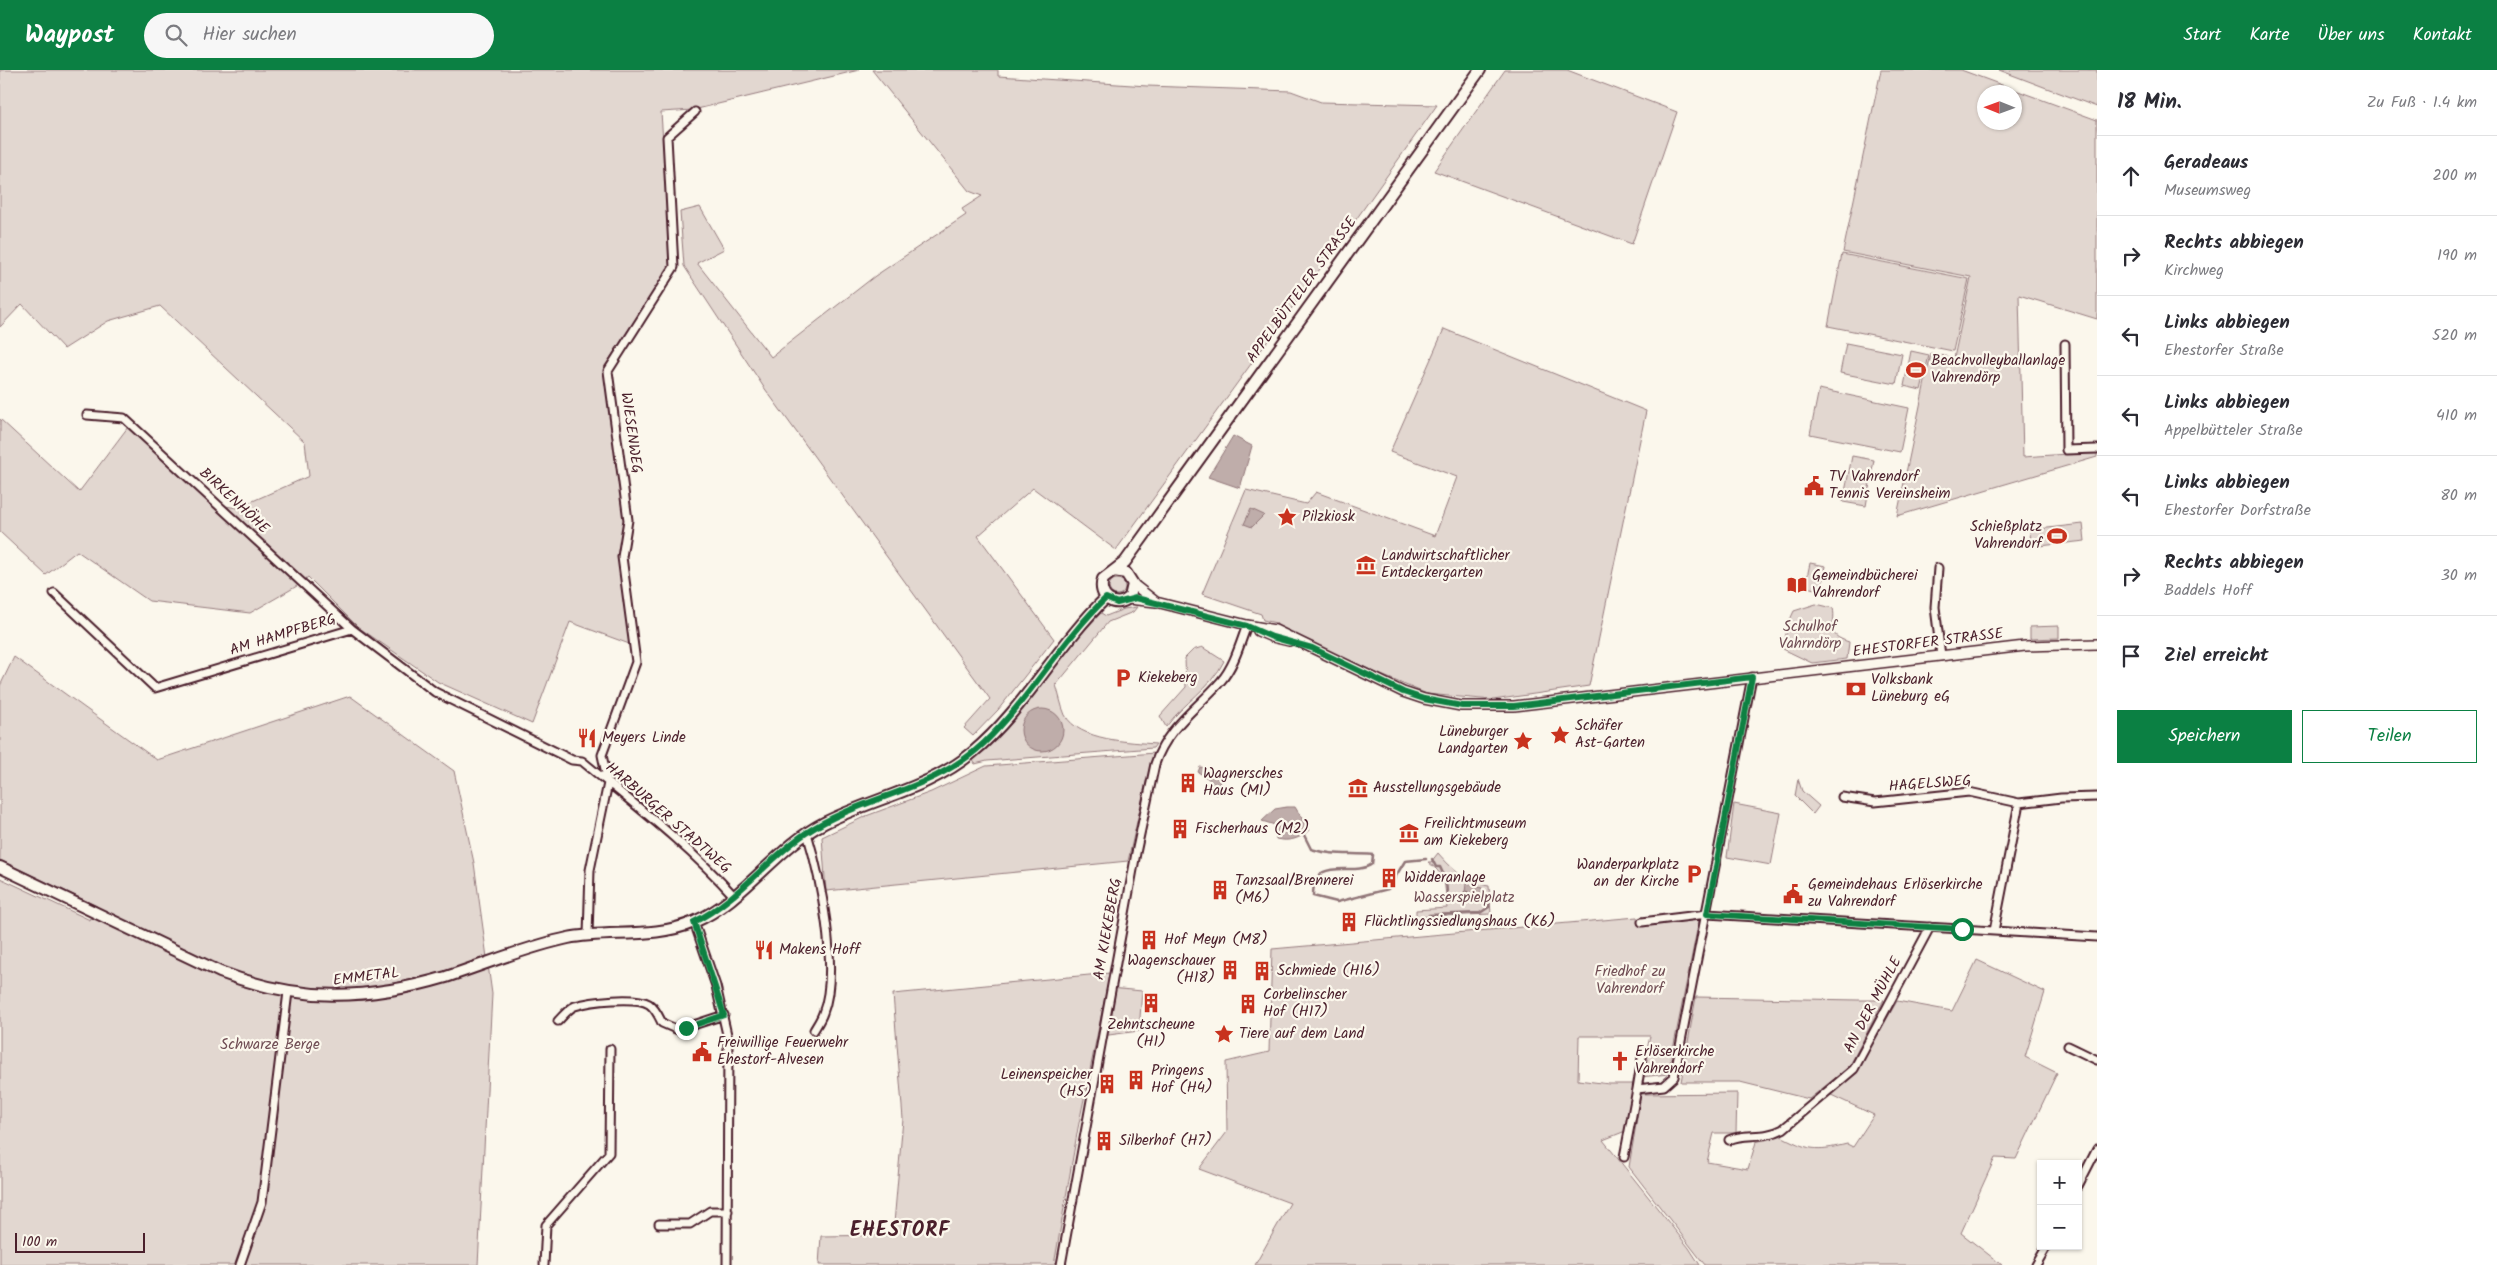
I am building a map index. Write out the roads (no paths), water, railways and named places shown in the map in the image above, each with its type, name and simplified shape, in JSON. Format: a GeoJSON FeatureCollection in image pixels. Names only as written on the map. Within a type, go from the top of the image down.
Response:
{"type":"FeatureCollection","features":[{"type":"Feature","properties":{"kind":"main road","name":"APPELBÜTTELER STRASSE"},"geometry":{"type":"LineString","coordinates":[[1114,571],[1124,564],[1148,528],[1480,70]]}},
{"type":"Feature","properties":{"kind":"main road","name":"APPELBÜTTELER STRASSE"},"geometry":{"type":"LineString","coordinates":[[1132,581],[1132,566],[1148,528]]}},
{"type":"Feature","properties":{"kind":"main road"},"geometry":{"type":"LineString","coordinates":[[1114,571],[1125,572],[1132,581],[1128,599],[1117,603],[1106,598],[1102,590],[1102,581],[1108,574],[1114,571]]}},
{"type":"Feature","properties":{"kind":"main road"},"geometry":{"type":"LineString","coordinates":[[694,922],[734,896],[807,833],[837,816],[921,784],[971,755],[1014,711],[1071,637],[1106,598]]}},
{"type":"Feature","properties":{"kind":"main road","name":"EMMETAL"},"geometry":{"type":"LineString","coordinates":[[0,867],[220,972],[249,983],[288,992],[343,997],[400,989],[446,977],[542,944],[588,935],[644,933],[680,927],[694,922]]}},
{"type":"Feature","properties":{"kind":"street","name":"WIESENWEG"},"geometry":{"type":"LineString","coordinates":[[608,783],[602,755],[636,662],[622,557],[628,520],[608,371],[674,268],[667,137],[695,112]]}},
{"type":"Feature","properties":{"kind":"street"},"geometry":{"type":"LineString","coordinates":[[2065,344],[2066,450],[2097,450]]}},
{"type":"Feature","properties":{"kind":"street","name":"BIRKENHÖHE"},"geometry":{"type":"LineString","coordinates":[[87,415],[124,418],[352,629]]}},
{"type":"Feature","properties":{"kind":"street"},"geometry":{"type":"LineString","coordinates":[[1938,568],[1934,607],[1941,656]]}},
{"type":"Feature","properties":{"kind":"street","name":"EHESTORFER STRASSE"},"geometry":{"type":"LineString","coordinates":[[1132,581],[1140,592],[1156,602]]}},
{"type":"Feature","properties":{"kind":"street","name":"AM HAMPFBERG"},"geometry":{"type":"LineString","coordinates":[[54,593],[155,688],[352,629],[435,692],[572,760],[582,761]]}},
{"type":"Feature","properties":{"kind":"street","name":"EHESTORFER STRASSE"},"geometry":{"type":"LineString","coordinates":[[1128,599],[1156,602],[1247,626],[1275,630],[1298,643],[1403,692],[1430,701],[1462,706],[1514,706],[2038,645],[2097,644]]}},
{"type":"Feature","properties":{"kind":"street","name":"AM KIEKEBERG"},"geometry":{"type":"LineString","coordinates":[[1061,1265],[1136,853],[1156,764],[1160,751],[1174,729],[1222,680],[1235,657],[1247,626]]}},
{"type":"Feature","properties":{"kind":"street"},"geometry":{"type":"LineString","coordinates":[[1637,1089],[1664,1086],[1674,1076],[1752,677]]}},
{"type":"Feature","properties":{"kind":"street","name":"HARBURGER STADTWEG"},"geometry":{"type":"LineString","coordinates":[[582,761],[710,869],[734,896]]}},
{"type":"Feature","properties":{"kind":"street"},"geometry":{"type":"LineString","coordinates":[[588,935],[590,870],[608,783]]}},
{"type":"Feature","properties":{"kind":"street","name":"HAGELSWEG"},"geometry":{"type":"LineString","coordinates":[[1842,797],[1875,802],[1969,792],[2019,803],[2061,798],[2097,797]]}},
{"type":"Feature","properties":{"kind":"street"},"geometry":{"type":"LineString","coordinates":[[1994,931],[2019,803]]}},
{"type":"Feature","properties":{"kind":"street"},"geometry":{"type":"LineString","coordinates":[[807,833],[825,918],[828,948],[829,983],[827,999],[824,1013],[814,1030]]}},
{"type":"Feature","properties":{"kind":"street"},"geometry":{"type":"LineString","coordinates":[[1642,922],[1707,914],[2097,937]]}},
{"type":"Feature","properties":{"kind":"street"},"geometry":{"type":"LineString","coordinates":[[694,922],[724,1015],[728,1039],[727,1265]]}},
{"type":"Feature","properties":{"kind":"street","name":"AN DER MÜHLE"},"geometry":{"type":"LineString","coordinates":[[1729,1140],[1736,1137],[1773,1134],[1783,1129],[1854,1069],[1930,928]]}},
{"type":"Feature","properties":{"kind":"street"},"geometry":{"type":"LineString","coordinates":[[240,1265],[262,1202],[288,992]]}},
{"type":"Feature","properties":{"kind":"street"},"geometry":{"type":"LineString","coordinates":[[558,1020],[574,1006],[610,1000],[638,1001],[649,1004],[656,1011],[662,1024],[678,1030],[724,1015]]}},
{"type":"Feature","properties":{"kind":"street"},"geometry":{"type":"LineString","coordinates":[[2068,1046],[2097,1060]]}},
{"type":"Feature","properties":{"kind":"street"},"geometry":{"type":"LineString","coordinates":[[544,1265],[546,1225],[609,1153],[610,1049]]}},
{"type":"Feature","properties":{"kind":"street"},"geometry":{"type":"LineString","coordinates":[[1624,1157],[1643,1052]]}},
{"type":"Feature","properties":{"kind":"street"},"geometry":{"type":"LineString","coordinates":[[2082,1178],[2097,1149]]}},
{"type":"Feature","properties":{"kind":"street"},"geometry":{"type":"LineString","coordinates":[[660,1224],[690,1224],[710,1211],[728,1211]]}},
{"type":"Feature","properties":{"kind":"street"},"geometry":{"type":"LineString","coordinates":[[2036,1265],[2045,1250]]}},
{"type":"Feature","properties":{"kind":"waterway"},"geometry":{"type":"LineString","coordinates":[[1304,835],[1311,849],[1334,853],[1373,855],[1372,864],[1364,868],[1335,869],[1320,875],[1315,883],[1313,896],[1337,902],[1388,889],[1405,861],[1426,859]]}},
{"type":"Feature","properties":{"kind":"waterway"},"geometry":{"type":"LineString","coordinates":[[1432,859],[1436,867],[1440,867],[1446,880],[1448,904],[1458,900],[1467,892]]}},
{"type":"Feature","properties":{"kind":"waterway"},"geometry":{"type":"LineString","coordinates":[[1429,915],[1480,913],[1489,907],[1489,901],[1482,896]]}},
{"type":"Feature","properties":{"kind":"place","name":"Beachvolleyballanlage Vahrendörp"},"geometry":{"type":"Point","coordinates":[1916,370]}},
{"type":"Feature","properties":{"kind":"place","name":"TV Vahrendorf Tennis Vereinsheim"},"geometry":{"type":"Point","coordinates":[1814,486]}},
{"type":"Feature","properties":{"kind":"place","name":"Pilzkiosk"},"geometry":{"type":"Point","coordinates":[1287,517]}},
{"type":"Feature","properties":{"kind":"place","name":"Schießplatz Vahrendorf"},"geometry":{"type":"Point","coordinates":[2057,536]}},
{"type":"Feature","properties":{"kind":"place","name":"Landwirtschaftlicher Entdeckergarten"},"geometry":{"type":"Point","coordinates":[1366,565]}},
{"type":"Feature","properties":{"kind":"place","name":"Gemeindbücherei Vahrendorf"},"geometry":{"type":"Point","coordinates":[1797,585]}},
{"type":"Feature","properties":{"kind":"place","name":"Kiekeberg"},"geometry":{"type":"Point","coordinates":[1123,678]}},
{"type":"Feature","properties":{"kind":"place","name":"Volksbank Lüneburg eG"},"geometry":{"type":"Point","coordinates":[1856,689]}},
{"type":"Feature","properties":{"kind":"place","name":"Schäfer Ast-Garten"},"geometry":{"type":"Point","coordinates":[1560,735]}},
{"type":"Feature","properties":{"kind":"place","name":"Meyers Linde"},"geometry":{"type":"Point","coordinates":[587,738]}},
{"type":"Feature","properties":{"kind":"place","name":"Lüneburger Landgarten"},"geometry":{"type":"Point","coordinates":[1523,741]}},
{"type":"Feature","properties":{"kind":"place","name":"Wagnersches Haus (M1)"},"geometry":{"type":"Point","coordinates":[1188,783]}},
{"type":"Feature","properties":{"kind":"place","name":"Ausstellungsgebäude"},"geometry":{"type":"Point","coordinates":[1358,788]}},
{"type":"Feature","properties":{"kind":"place","name":"Fischerhaus (M2)"},"geometry":{"type":"Point","coordinates":[1180,829]}},
{"type":"Feature","properties":{"kind":"place","name":"Freilichtmuseum am Kiekeberg"},"geometry":{"type":"Point","coordinates":[1409,833]}},
{"type":"Feature","properties":{"kind":"place","name":"Wanderparkplatz an der Kirche"},"geometry":{"type":"Point","coordinates":[1694,874]}},
{"type":"Feature","properties":{"kind":"place","name":"Widderanlage"},"geometry":{"type":"Point","coordinates":[1389,878]}},
{"type":"Feature","properties":{"kind":"place","name":"Tanzsaal/Brennerei (M6)"},"geometry":{"type":"Point","coordinates":[1220,890]}},
{"type":"Feature","properties":{"kind":"place","name":"Gemeindehaus Erlöserkirche zu Vahrendorf"},"geometry":{"type":"Point","coordinates":[1793,894]}},
{"type":"Feature","properties":{"kind":"place","name":"Flüchtlingssiedlungshaus (K6)"},"geometry":{"type":"Point","coordinates":[1349,922]}},
{"type":"Feature","properties":{"kind":"place","name":"Hof Meyn (M8)"},"geometry":{"type":"Point","coordinates":[1149,940]}},
{"type":"Feature","properties":{"kind":"place","name":"Makens Hoff"},"geometry":{"type":"Point","coordinates":[764,950]}},
{"type":"Feature","properties":{"kind":"place","name":"Wagenschauer (H18)"},"geometry":{"type":"Point","coordinates":[1230,970]}},
{"type":"Feature","properties":{"kind":"place","name":"Schmiede (H16)"},"geometry":{"type":"Point","coordinates":[1262,971]}},
{"type":"Feature","properties":{"kind":"place","name":"Zehntscheune (H1)"},"geometry":{"type":"Point","coordinates":[1151,1003]}},
{"type":"Feature","properties":{"kind":"place","name":"Corbelinscher Hof (H17)"},"geometry":{"type":"Point","coordinates":[1248,1004]}},
{"type":"Feature","properties":{"kind":"place","name":"Tiere auf dem Land"},"geometry":{"type":"Point","coordinates":[1224,1034]}},
{"type":"Feature","properties":{"kind":"place","name":"Freiwillige Feuerwehr Ehestorf-Alvesen"},"geometry":{"type":"Point","coordinates":[702,1052]}},
{"type":"Feature","properties":{"kind":"place","name":"Erlöserkirche Vahrendorf"},"geometry":{"type":"Point","coordinates":[1620,1061]}},
{"type":"Feature","properties":{"kind":"place","name":"Pringens Hof (H4)"},"geometry":{"type":"Point","coordinates":[1136,1080]}},
{"type":"Feature","properties":{"kind":"place","name":"Leinenspeicher (H5)"},"geometry":{"type":"Point","coordinates":[1107,1084]}},
{"type":"Feature","properties":{"kind":"place","name":"Silberhof (H7)"},"geometry":{"type":"Point","coordinates":[1104,1141]}},
{"type":"Feature","properties":{"kind":"district","name":"EHESTORF"},"geometry":{"type":"Point","coordinates":[900,1231]}},
{"type":"Feature","properties":{"kind":"park label","name":"Schulhof Vahrndörp"},"geometry":{"type":"Point","coordinates":[1810,636]}},
{"type":"Feature","properties":{"kind":"park label","name":"Wasserspielplatz"},"geometry":{"type":"Point","coordinates":[1464,898]}},
{"type":"Feature","properties":{"kind":"park label","name":"Friedhof zu Vahrendorf"},"geometry":{"type":"Point","coordinates":[1630,980]}},
{"type":"Feature","properties":{"kind":"park label","name":"Schwarze Berge"},"geometry":{"type":"Point","coordinates":[270,1045]}}]}
